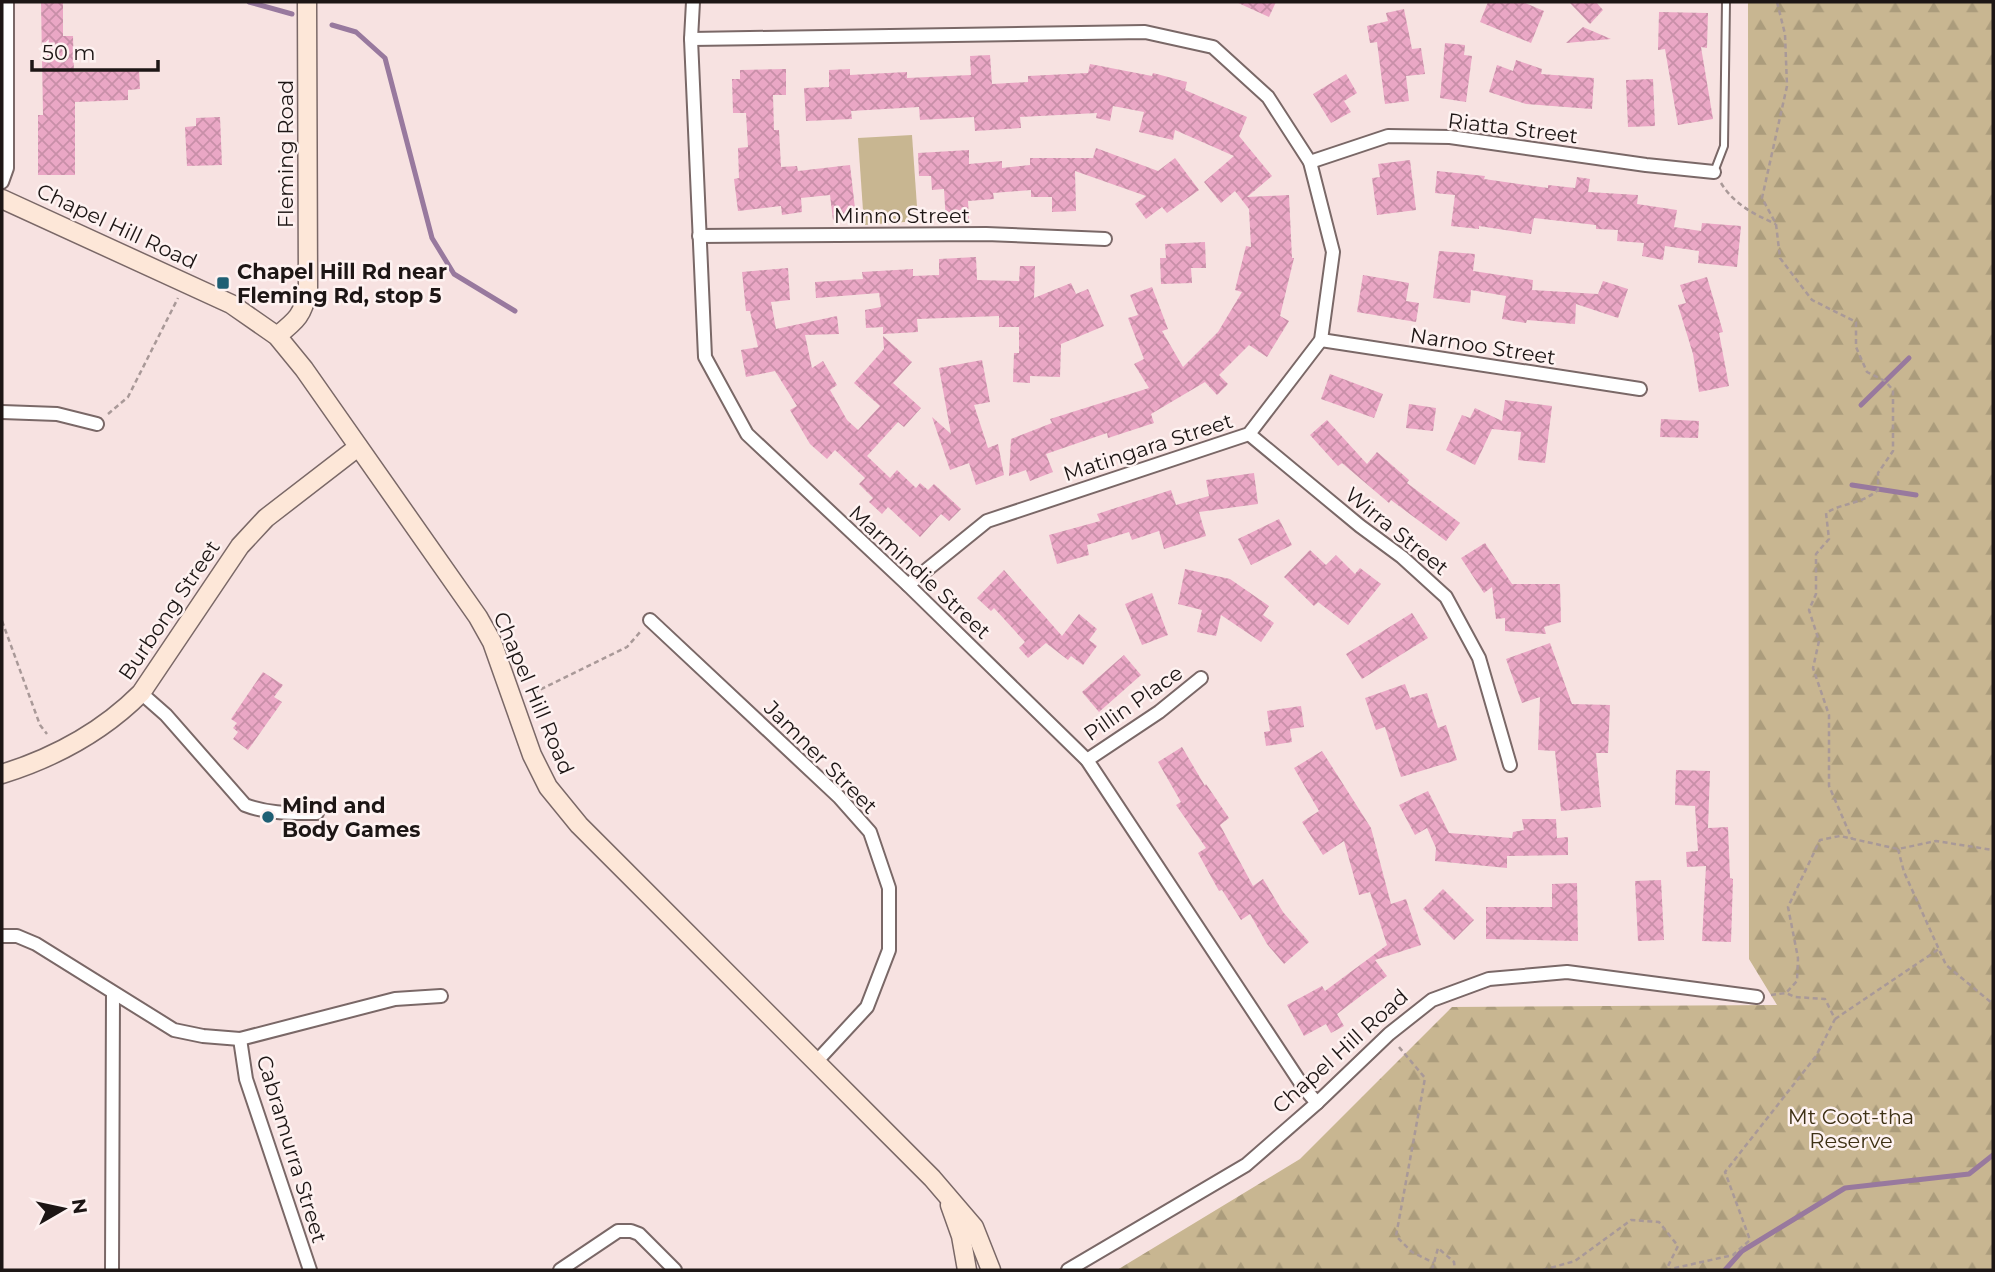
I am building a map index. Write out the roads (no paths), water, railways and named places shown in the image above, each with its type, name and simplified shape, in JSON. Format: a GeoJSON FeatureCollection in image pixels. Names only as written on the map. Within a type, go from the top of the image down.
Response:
{"type":"FeatureCollection","features":[{"type":"Feature","properties":{"kind":"main road","name":"Fleming Road"},"geometry":{"type":"LineString","coordinates":[[277,336],[296,321],[304,308],[308,289],[307,2]]}},
{"type":"Feature","properties":{"kind":"main road","name":"Chapel Hill Road"},"geometry":{"type":"LineString","coordinates":[[2,199],[231,304],[277,336],[304,369],[478,617],[492,642],[533,755],[548,787],[579,825],[947,1195],[974,1227],[991,1270]]}},
{"type":"Feature","properties":{"kind":"main road","name":"Burbong Street"},"geometry":{"type":"LineString","coordinates":[[2,774],[74,743],[126,708],[141,694],[240,546],[266,518],[358,447]]}},
{"type":"Feature","properties":{"kind":"main road","name":"Chapel Hill Road"},"geometry":{"type":"LineString","coordinates":[[947,1195],[961,1236],[967,1270]]}},
{"type":"Feature","properties":{"kind":"street"},"geometry":{"type":"LineString","coordinates":[[2,183],[7,168],[7,2]]}},
{"type":"Feature","properties":{"kind":"street","name":"Marmindie Street"},"geometry":{"type":"LineString","coordinates":[[693,2],[691,39],[705,357],[747,434],[908,585],[1087,760],[1304,1088],[1317,1103]]}},
{"type":"Feature","properties":{"kind":"street","name":"Matingara Street"},"geometry":{"type":"LineString","coordinates":[[691,39],[1145,33],[1213,47],[1268,97],[1310,162],[1333,253],[1321,340],[1249,434],[987,521],[908,585]]}},
{"type":"Feature","properties":{"kind":"street","name":"Riatta Street"},"geometry":{"type":"LineString","coordinates":[[1310,162],[1388,136],[1450,137],[1714,172]]}},
{"type":"Feature","properties":{"kind":"street","name":"Minno Street"},"geometry":{"type":"LineString","coordinates":[[699,236],[986,234],[1105,239]]}},
{"type":"Feature","properties":{"kind":"street","name":"Narnoo Street"},"geometry":{"type":"LineString","coordinates":[[1321,340],[1640,389]]}},
{"type":"Feature","properties":{"kind":"street"},"geometry":{"type":"LineString","coordinates":[[2,412],[57,414],[97,424]]}},
{"type":"Feature","properties":{"kind":"street","name":"Wirra Street"},"geometry":{"type":"LineString","coordinates":[[1249,434],[1360,526],[1402,557],[1446,597],[1479,658],[1510,765]]}},
{"type":"Feature","properties":{"kind":"street","name":"Jamner Street"},"geometry":{"type":"LineString","coordinates":[[650,620],[839,797],[870,832],[888,888],[889,950],[867,1007],[816,1062]]}},
{"type":"Feature","properties":{"kind":"street","name":"Pillin Place"},"geometry":{"type":"LineString","coordinates":[[1087,760],[1158,712],[1201,678]]}},
{"type":"Feature","properties":{"kind":"street"},"geometry":{"type":"LineString","coordinates":[[141,694],[166,715],[245,805],[274,812],[317,813]]}},
{"type":"Feature","properties":{"kind":"street"},"geometry":{"type":"LineString","coordinates":[[2,936],[17,936],[36,944],[174,1030],[203,1036],[240,1039],[395,999],[441,996]]}},
{"type":"Feature","properties":{"kind":"street","name":"Chapel Hill Road"},"geometry":{"type":"LineString","coordinates":[[1065,1270],[1246,1165],[1317,1103],[1389,1034],[1432,1000],[1489,979],[1567,972],[1757,998]]}},
{"type":"Feature","properties":{"kind":"street"},"geometry":{"type":"LineString","coordinates":[[113,993],[113,1270]]}},
{"type":"Feature","properties":{"kind":"street","name":"Cabramurra Street"},"geometry":{"type":"LineString","coordinates":[[240,1039],[246,1079],[310,1270]]}},
{"type":"Feature","properties":{"kind":"street"},"geometry":{"type":"LineString","coordinates":[[560,1270],[618,1231],[639,1234],[675,1270]]}},
{"type":"Feature","properties":{"kind":"lane"},"geometry":{"type":"LineString","coordinates":[[1714,172],[1724,146],[1726,2]]}},
{"type":"Feature","properties":{"kind":"waterway"},"geometry":{"type":"LineString","coordinates":[[249,2],[292,14]]}},
{"type":"Feature","properties":{"kind":"waterway"},"geometry":{"type":"LineString","coordinates":[[332,25],[356,32],[385,58],[432,238],[454,274],[515,311]]}},
{"type":"Feature","properties":{"kind":"waterway"},"geometry":{"type":"LineString","coordinates":[[1861,405],[1909,358]]}},
{"type":"Feature","properties":{"kind":"waterway"},"geometry":{"type":"LineString","coordinates":[[1852,485],[1916,495]]}},
{"type":"Feature","properties":{"kind":"waterway"},"geometry":{"type":"LineString","coordinates":[[1725,1270],[1742,1251],[1845,1188],[1969,1174],[1993,1155]]}},
{"type":"Feature","properties":{"kind":"place","name":"Chapel Hill Rd near Fleming Rd, stop 5"},"geometry":{"type":"Point","coordinates":[223,283]}},
{"type":"Feature","properties":{"kind":"place","name":"Mind and Body Games"},"geometry":{"type":"Point","coordinates":[268,817]}},
{"type":"Feature","properties":{"kind":"park label","name":"Mt Coot-tha Reserve"},"geometry":{"type":"Point","coordinates":[1851,1128]}}]}
